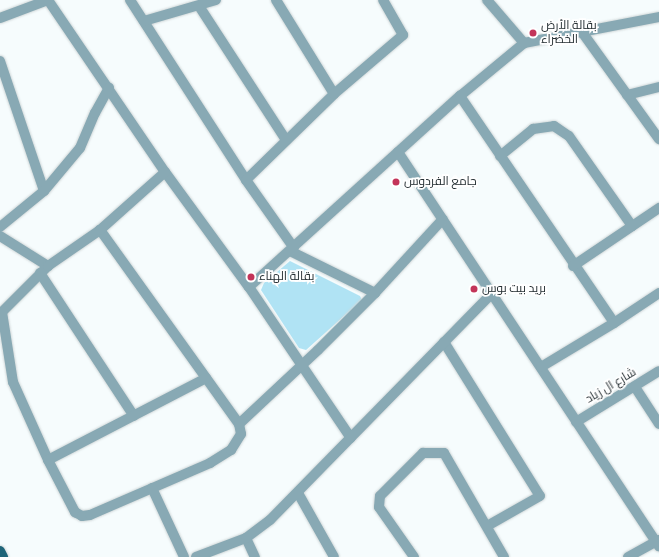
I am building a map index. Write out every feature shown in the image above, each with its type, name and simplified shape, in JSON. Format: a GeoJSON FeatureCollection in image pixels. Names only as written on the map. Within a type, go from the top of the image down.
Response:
{"type":"FeatureCollection","features":[{"type":"Feature","properties":{"kind":"main road"},"geometry":{"type":"LineString","coordinates":[[0,551],[3,557]]}},
{"type":"Feature","properties":{"kind":"street"},"geometry":{"type":"LineString","coordinates":[[0,18],[48,0],[165,172],[249,287],[351,438]]}},
{"type":"Feature","properties":{"kind":"street"},"geometry":{"type":"LineString","coordinates":[[130,0],[292,249],[375,293]]}},
{"type":"Feature","properties":{"kind":"street"},"geometry":{"type":"LineString","coordinates":[[144,21],[216,0]]}},
{"type":"Feature","properties":{"kind":"street"},"geometry":{"type":"LineString","coordinates":[[278,0],[334,94]]}},
{"type":"Feature","properties":{"kind":"street"},"geometry":{"type":"LineString","coordinates":[[246,180],[334,94],[403,36],[383,0]]}},
{"type":"Feature","properties":{"kind":"street"},"geometry":{"type":"LineString","coordinates":[[487,0],[524,43]]}},
{"type":"Feature","properties":{"kind":"street"},"geometry":{"type":"LineString","coordinates":[[199,6],[286,140]]}},
{"type":"Feature","properties":{"kind":"street"},"geometry":{"type":"LineString","coordinates":[[249,287],[460,96],[524,43],[659,17]]}},
{"type":"Feature","properties":{"kind":"street"},"geometry":{"type":"LineString","coordinates":[[582,32],[659,139]]}},
{"type":"Feature","properties":{"kind":"street"},"geometry":{"type":"LineString","coordinates":[[0,61],[44,191]]}},
{"type":"Feature","properties":{"kind":"street"},"geometry":{"type":"LineString","coordinates":[[627,95],[659,87]]}},
{"type":"Feature","properties":{"kind":"street"},"geometry":{"type":"LineString","coordinates":[[0,227],[44,191],[80,148],[95,113],[109,88]]}},
{"type":"Feature","properties":{"kind":"street"},"geometry":{"type":"LineString","coordinates":[[460,96],[573,266],[614,323]]}},
{"type":"Feature","properties":{"kind":"street"},"geometry":{"type":"LineString","coordinates":[[500,156],[533,129],[554,126],[569,136],[632,226]]}},
{"type":"Feature","properties":{"kind":"street"},"geometry":{"type":"LineString","coordinates":[[398,152],[576,422],[658,543],[628,557]]}},
{"type":"Feature","properties":{"kind":"street"},"geometry":{"type":"LineString","coordinates":[[100,230],[239,424],[241,434],[231,450],[210,463],[90,515],[82,516],[75,512],[48,460],[13,382],[1,312],[48,266],[100,230],[165,172]]}},
{"type":"Feature","properties":{"kind":"street"},"geometry":{"type":"LineString","coordinates":[[573,266],[659,208]]}},
{"type":"Feature","properties":{"kind":"street"},"geometry":{"type":"LineString","coordinates":[[239,424],[375,293],[443,219]]}},
{"type":"Feature","properties":{"kind":"street"},"geometry":{"type":"LineString","coordinates":[[0,236],[48,266]]}},
{"type":"Feature","properties":{"kind":"street"},"geometry":{"type":"LineString","coordinates":[[40,273],[134,416]]}},
{"type":"Feature","properties":{"kind":"street"},"geometry":{"type":"LineString","coordinates":[[541,367],[614,323],[659,293]]}},
{"type":"Feature","properties":{"kind":"street"},"geometry":{"type":"LineString","coordinates":[[196,557],[246,538],[270,520],[491,294]]}},
{"type":"Feature","properties":{"kind":"street"},"geometry":{"type":"LineString","coordinates":[[444,342],[540,496],[487,526]]}},
{"type":"Feature","properties":{"kind":"street","name":"شارع ال زياد"},"geometry":{"type":"LineString","coordinates":[[576,422],[659,371]]}},
{"type":"Feature","properties":{"kind":"street"},"geometry":{"type":"LineString","coordinates":[[48,460],[206,378]]}},
{"type":"Feature","properties":{"kind":"street"},"geometry":{"type":"LineString","coordinates":[[635,387],[659,424]]}},
{"type":"Feature","properties":{"kind":"street"},"geometry":{"type":"LineString","coordinates":[[414,557],[379,507],[380,496],[423,453],[444,453],[504,557]]}},
{"type":"Feature","properties":{"kind":"street"},"geometry":{"type":"LineString","coordinates":[[152,488],[184,557]]}},
{"type":"Feature","properties":{"kind":"street"},"geometry":{"type":"LineString","coordinates":[[298,493],[334,557]]}},
{"type":"Feature","properties":{"kind":"street"},"geometry":{"type":"LineString","coordinates":[[246,538],[255,557]]}},
{"type":"Feature","properties":{"kind":"shaded area"},"geometry":{"type":"Polygon","coordinates":[[[290,261],[360,296],[362,300],[306,350],[299,348],[261,290],[264,283],[290,261]]]}},
{"type":"Feature","properties":{"kind":"place","name":"بقالة الأرض الخضراء"},"geometry":{"type":"Point","coordinates":[533,33]}},
{"type":"Feature","properties":{"kind":"place","name":"جامع الفردوس"},"geometry":{"type":"Point","coordinates":[396,182]}},
{"type":"Feature","properties":{"kind":"place","name":"بقالة الهناء"},"geometry":{"type":"Point","coordinates":[251,277]}},
{"type":"Feature","properties":{"kind":"place","name":"بريد بيت بوس"},"geometry":{"type":"Point","coordinates":[474,289]}}]}
